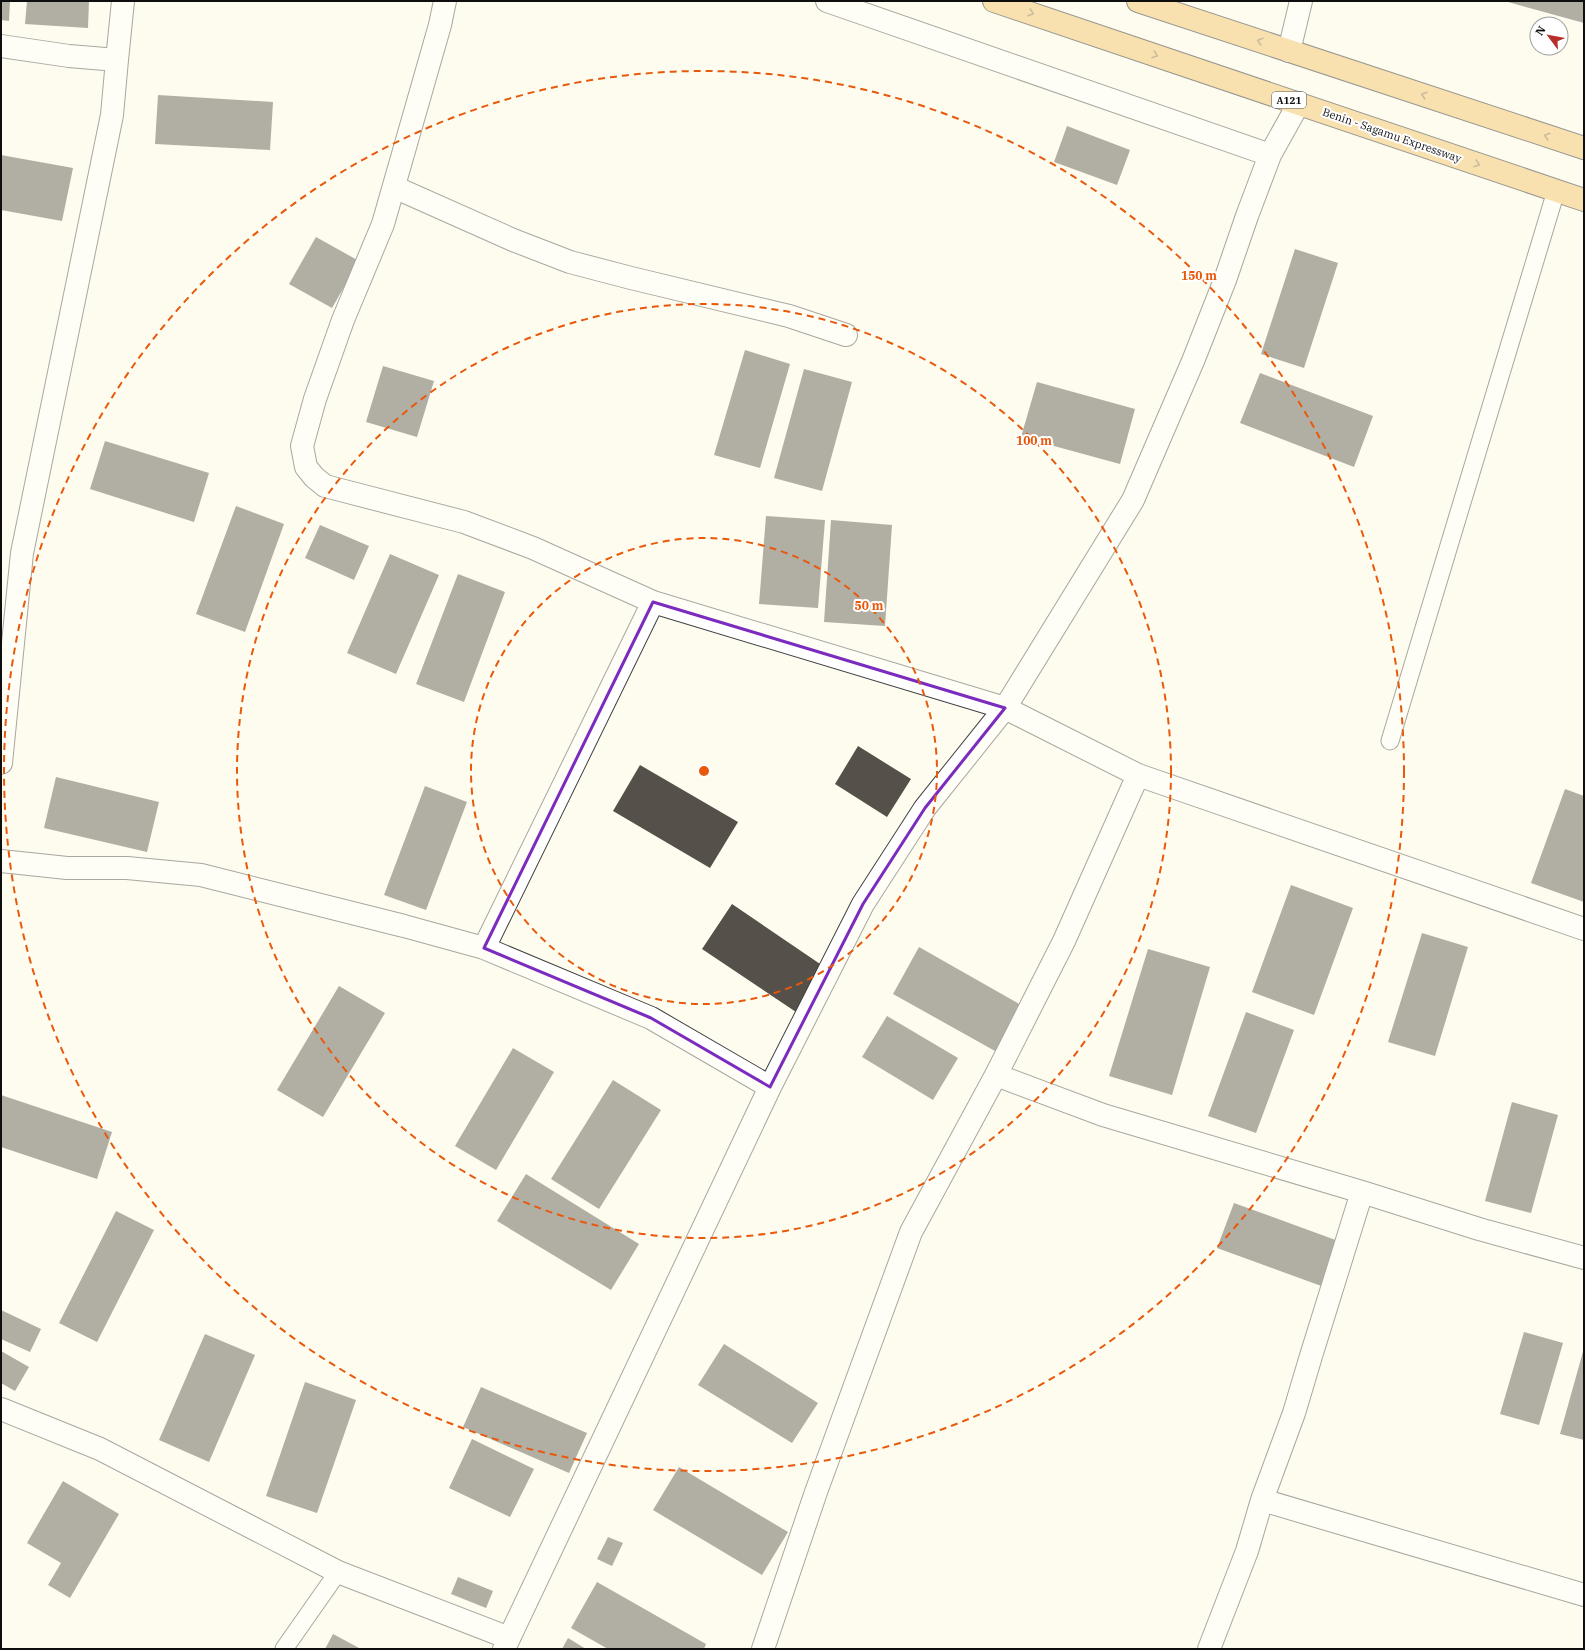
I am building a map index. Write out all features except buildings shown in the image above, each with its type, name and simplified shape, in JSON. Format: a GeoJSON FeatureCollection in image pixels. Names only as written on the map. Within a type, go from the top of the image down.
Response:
{"type":"FeatureCollection","features":[{"type":"Feature","properties":{"kind":"highway","name":"Benin - Sagamu Expressway"},"geometry":{"type":"LineString","coordinates":[[994,1],[1584,200]]}},
{"type":"Feature","properties":{"kind":"highway"},"geometry":{"type":"LineString","coordinates":[[1138,1],[1584,148]]}},
{"type":"Feature","properties":{"kind":"street"},"geometry":{"type":"LineString","coordinates":[[1,763],[22,553],[112,114],[123,1]]}},
{"type":"Feature","properties":{"kind":"street"},"geometry":{"type":"LineString","coordinates":[[445,1],[440,25],[383,224],[343,320],[315,399],[302,446],[306,467],[314,477],[325,486],[464,522],[533,548],[653,602],[1006,708],[1138,775],[1584,928]]}},
{"type":"Feature","properties":{"kind":"street"},"geometry":{"type":"LineString","coordinates":[[827,1],[1270,155]]}},
{"type":"Feature","properties":{"kind":"street"},"geometry":{"type":"LineString","coordinates":[[1289,51],[1301,1]]}},
{"type":"Feature","properties":{"kind":"street"},"geometry":{"type":"LineString","coordinates":[[1,46],[69,56],[117,60]]}},
{"type":"Feature","properties":{"kind":"street"},"geometry":{"type":"LineString","coordinates":[[1,1409],[100,1449],[338,1572],[507,1644],[770,1087],[863,904],[925,808],[1006,708],[1133,500],[1223,288],[1247,216],[1270,155],[1298,103]]}},
{"type":"Feature","properties":{"kind":"street"},"geometry":{"type":"LineString","coordinates":[[394,187],[513,240],[570,262],[788,316],[846,335]]}},
{"type":"Feature","properties":{"kind":"street"},"geometry":{"type":"LineString","coordinates":[[484,948],[653,602]]}},
{"type":"Feature","properties":{"kind":"street"},"geometry":{"type":"LineString","coordinates":[[763,1649],[816,1492],[911,1232],[996,1075],[1064,941],[1138,775]]}},
{"type":"Feature","properties":{"kind":"street"},"geometry":{"type":"LineString","coordinates":[[1,861],[67,868],[127,868],[201,875],[404,926],[484,948],[651,1018],[770,1087]]}},
{"type":"Feature","properties":{"kind":"street"},"geometry":{"type":"LineString","coordinates":[[996,1075],[1103,1114],[1479,1229],[1584,1258]]}},
{"type":"Feature","properties":{"kind":"street"},"geometry":{"type":"LineString","coordinates":[[1209,1649],[1247,1551],[1262,1500],[1294,1412],[1310,1356],[1362,1192]]}},
{"type":"Feature","properties":{"kind":"street"},"geometry":{"type":"LineString","coordinates":[[1262,1500],[1584,1595]]}},
{"type":"Feature","properties":{"kind":"lane"},"geometry":{"type":"LineString","coordinates":[[1390,741],[1556,191]]}},
{"type":"Feature","properties":{"kind":"lane"},"geometry":{"type":"LineString","coordinates":[[284,1649],[338,1572]]}},
{"type":"Feature","properties":{"kind":"highlighted area"},"geometry":{"type":"Polygon","coordinates":[[[653,602],[1005,708],[925,808],[863,904],[770,1087],[651,1018],[484,948],[653,602]]]}}]}
